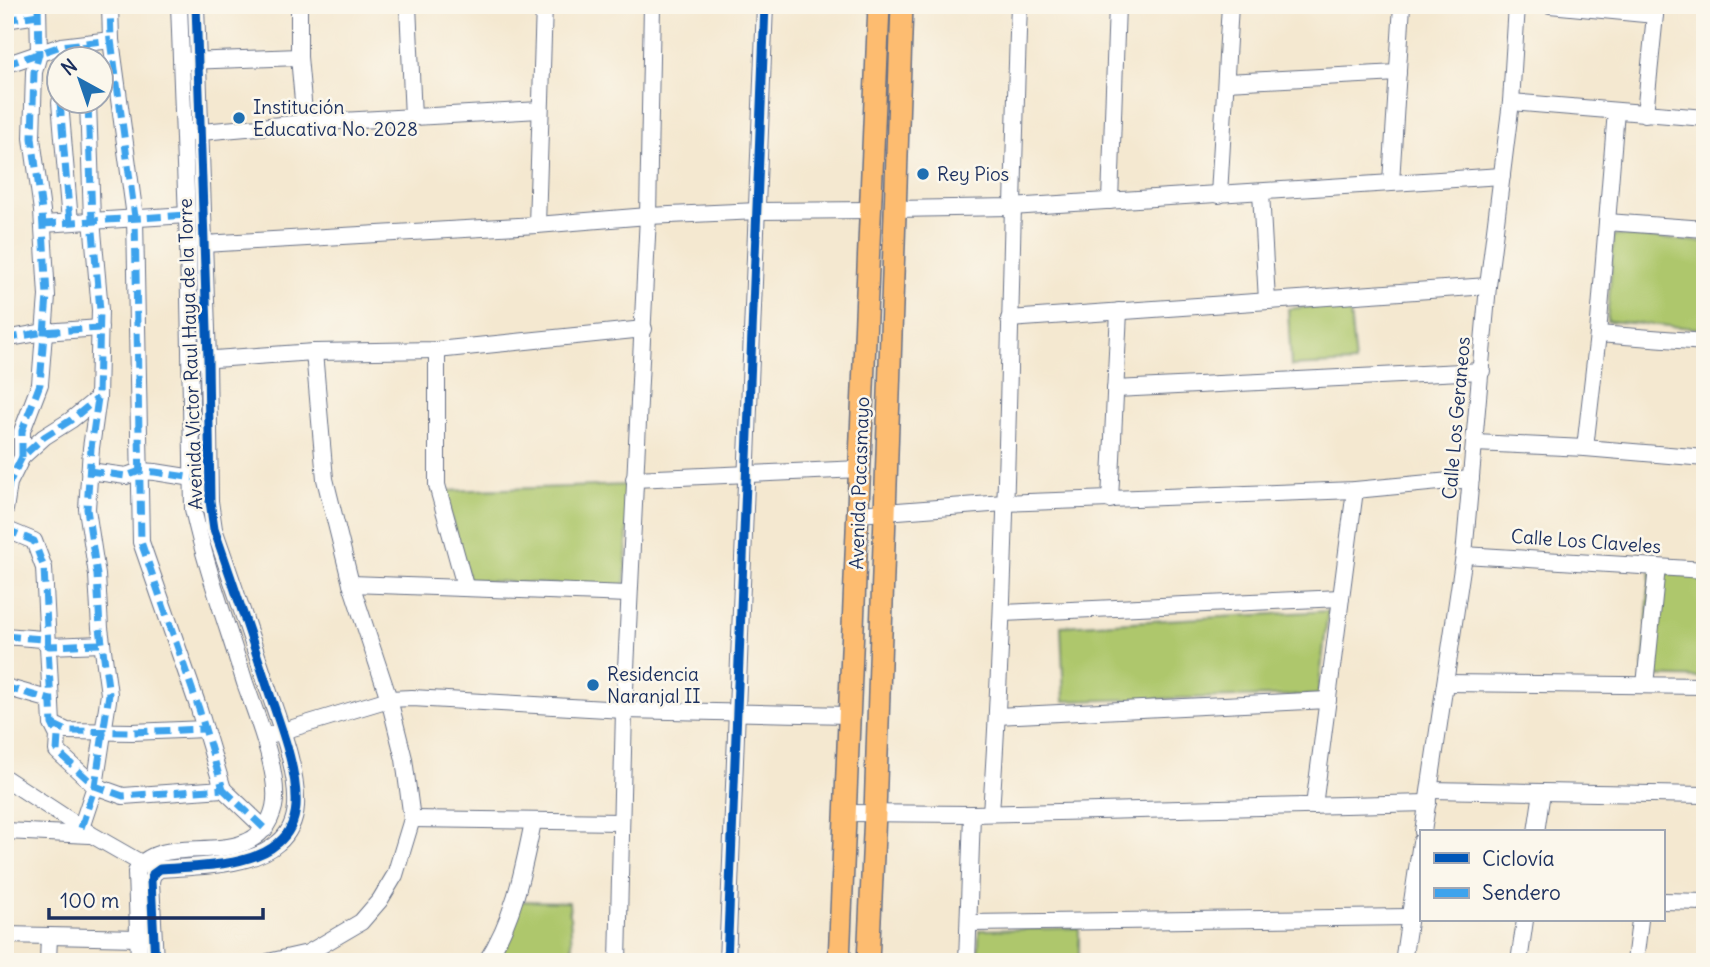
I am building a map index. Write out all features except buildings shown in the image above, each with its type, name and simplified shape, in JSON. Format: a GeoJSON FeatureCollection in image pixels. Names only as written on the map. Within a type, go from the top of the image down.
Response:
{"type":"FeatureCollection","features":[{"type":"Feature","properties":{"kind":"main road","name":"Avenida Pacasmayo"},"geometry":{"type":"LineString","coordinates":[[839,962],[879,5]]}},
{"type":"Feature","properties":{"kind":"main road","name":"Avenida Pacasmayo"},"geometry":{"type":"LineString","coordinates":[[868,962],[902,5]]}},
{"type":"Feature","properties":{"kind":"street"},"geometry":{"type":"LineString","coordinates":[[110,5],[111,40],[135,217],[141,542],[223,789],[265,829]]}},
{"type":"Feature","properties":{"kind":"street"},"geometry":{"type":"LineString","coordinates":[[179,5],[189,60],[299,57]]}},
{"type":"Feature","properties":{"kind":"street","name":"Avenida Victor Raul Haya de la Torre"},"geometry":{"type":"LineString","coordinates":[[155,962],[151,881],[153,874],[160,869],[250,858],[270,850],[286,834],[295,817],[296,804],[295,787],[282,732],[214,530],[210,501],[200,360],[204,244],[192,132],[189,60],[196,5]]}},
{"type":"Feature","properties":{"kind":"street"},"geometry":{"type":"LineString","coordinates":[[299,5],[299,57],[305,123]]}},
{"type":"Feature","properties":{"kind":"street"},"geometry":{"type":"LineString","coordinates":[[408,5],[413,118]]}},
{"type":"Feature","properties":{"kind":"street"},"geometry":{"type":"LineString","coordinates":[[537,225],[544,5]]}},
{"type":"Feature","properties":{"kind":"street"},"geometry":{"type":"LineString","coordinates":[[618,962],[624,710],[634,479],[644,329],[652,5]]}},
{"type":"Feature","properties":{"kind":"street"},"geometry":{"type":"LineString","coordinates":[[727,962],[765,5]]}},
{"type":"Feature","properties":{"kind":"street"},"geometry":{"type":"LineString","coordinates":[[990,813],[1002,613],[1011,207],[1019,5]]}},
{"type":"Feature","properties":{"kind":"street"},"geometry":{"type":"LineString","coordinates":[[1110,201],[1117,5]]}},
{"type":"Feature","properties":{"kind":"street"},"geometry":{"type":"LineString","coordinates":[[1219,195],[1230,5]]}},
{"type":"Feature","properties":{"kind":"street"},"geometry":{"type":"LineString","coordinates":[[1391,182],[1402,5]]}},
{"type":"Feature","properties":{"kind":"street","name":"Calle Los Geraneos"},"geometry":{"type":"LineString","coordinates":[[1423,830],[1464,555],[1488,286],[1511,102],[1517,5]]}},
{"type":"Feature","properties":{"kind":"street"},"geometry":{"type":"LineString","coordinates":[[1550,5],[1655,10],[1645,114]]}},
{"type":"Feature","properties":{"kind":"street"},"geometry":{"type":"LineString","coordinates":[[5,20],[38,10],[39,54],[34,72],[32,138],[43,224],[47,296],[40,384],[22,431],[22,457]]}},
{"type":"Feature","properties":{"kind":"street"},"geometry":{"type":"LineString","coordinates":[[97,46],[111,40]]}},
{"type":"Feature","properties":{"kind":"street"},"geometry":{"type":"LineString","coordinates":[[5,65],[46,54]]}},
{"type":"Feature","properties":{"kind":"street"},"geometry":{"type":"LineString","coordinates":[[1226,82],[1398,73]]}},
{"type":"Feature","properties":{"kind":"street"},"geometry":{"type":"LineString","coordinates":[[1511,102],[1705,118]]}},
{"type":"Feature","properties":{"kind":"street"},"geometry":{"type":"LineString","coordinates":[[139,962],[136,872],[141,863],[154,854],[246,843],[265,829],[275,803],[274,781],[263,737],[202,549],[193,509],[192,478],[200,360],[187,215],[192,132],[540,110]]}},
{"type":"Feature","properties":{"kind":"street"},"geometry":{"type":"LineString","coordinates":[[1585,448],[1598,334],[1616,111]]}},
{"type":"Feature","properties":{"kind":"street"},"geometry":{"type":"LineString","coordinates":[[60,116],[70,222]]}},
{"type":"Feature","properties":{"kind":"street"},"geometry":{"type":"LineString","coordinates":[[87,832],[108,694],[97,575],[87,509],[98,398],[100,328],[92,220],[88,116]]}},
{"type":"Feature","properties":{"kind":"street"},"geometry":{"type":"LineString","coordinates":[[895,209],[1011,207],[1502,176]]}},
{"type":"Feature","properties":{"kind":"street"},"geometry":{"type":"LineString","coordinates":[[1261,192],[1267,301]]}},
{"type":"Feature","properties":{"kind":"street"},"geometry":{"type":"LineString","coordinates":[[204,244],[648,216],[871,210]]}},
{"type":"Feature","properties":{"kind":"street"},"geometry":{"type":"LineString","coordinates":[[43,224],[187,215]]}},
{"type":"Feature","properties":{"kind":"street"},"geometry":{"type":"LineString","coordinates":[[1607,222],[1705,229]]}},
{"type":"Feature","properties":{"kind":"street"},"geometry":{"type":"LineString","coordinates":[[1009,319],[1488,286]]}},
{"type":"Feature","properties":{"kind":"street"},"geometry":{"type":"LineString","coordinates":[[1110,500],[1119,311]]}},
{"type":"Feature","properties":{"kind":"street"},"geometry":{"type":"LineString","coordinates":[[5,339],[44,332],[100,328]]}},
{"type":"Feature","properties":{"kind":"street"},"geometry":{"type":"LineString","coordinates":[[200,360],[314,352],[437,350],[644,329]]}},
{"type":"Feature","properties":{"kind":"street"},"geometry":{"type":"LineString","coordinates":[[1598,334],[1705,342]]}},
{"type":"Feature","properties":{"kind":"street"},"geometry":{"type":"LineString","coordinates":[[437,350],[437,485],[465,586]]}},
{"type":"Feature","properties":{"kind":"street"},"geometry":{"type":"LineString","coordinates":[[268,962],[308,953],[361,922],[380,900],[395,875],[412,819],[404,759],[389,699],[351,584],[324,479],[314,352]]}},
{"type":"Feature","properties":{"kind":"street"},"geometry":{"type":"LineString","coordinates":[[1115,389],[1482,371]]}},
{"type":"Feature","properties":{"kind":"street"},"geometry":{"type":"LineString","coordinates":[[5,510],[9,483],[22,457],[44,436],[71,420],[98,398]]}},
{"type":"Feature","properties":{"kind":"street"},"geometry":{"type":"LineString","coordinates":[[1475,443],[1585,448],[1705,458]]}},
{"type":"Feature","properties":{"kind":"street"},"geometry":{"type":"LineString","coordinates":[[634,479],[860,469]]}},
{"type":"Feature","properties":{"kind":"street"},"geometry":{"type":"LineString","coordinates":[[89,471],[126,476],[140,471],[192,478]]}},
{"type":"Feature","properties":{"kind":"street"},"geometry":{"type":"LineString","coordinates":[[858,514],[1004,503],[1355,490],[1471,479]]}},
{"type":"Feature","properties":{"kind":"street"},"geometry":{"type":"LineString","coordinates":[[1314,806],[1355,490]]}},
{"type":"Feature","properties":{"kind":"street"},"geometry":{"type":"LineString","coordinates":[[5,529],[34,541],[44,568],[52,724],[58,736],[57,751],[95,786],[123,796],[223,789]]}},
{"type":"Feature","properties":{"kind":"street","name":"Calle Los Claveles"},"geometry":{"type":"LineString","coordinates":[[1464,555],[1705,570]]}},
{"type":"Feature","properties":{"kind":"street"},"geometry":{"type":"LineString","coordinates":[[1645,685],[1657,567]]}},
{"type":"Feature","properties":{"kind":"street"},"geometry":{"type":"LineString","coordinates":[[351,584],[629,594]]}},
{"type":"Feature","properties":{"kind":"street"},"geometry":{"type":"LineString","coordinates":[[1002,613],[1341,598]]}},
{"type":"Feature","properties":{"kind":"street"},"geometry":{"type":"LineString","coordinates":[[5,636],[42,639],[49,646],[102,645]]}},
{"type":"Feature","properties":{"kind":"street"},"geometry":{"type":"LineString","coordinates":[[1446,683],[1705,686]]}},
{"type":"Feature","properties":{"kind":"street"},"geometry":{"type":"LineString","coordinates":[[5,687],[51,700]]}},
{"type":"Feature","properties":{"kind":"street"},"geometry":{"type":"LineString","coordinates":[[263,737],[389,699],[412,698],[624,710],[849,715]]}},
{"type":"Feature","properties":{"kind":"street"},"geometry":{"type":"LineString","coordinates":[[997,716],[1328,700]]}},
{"type":"Feature","properties":{"kind":"street"},"geometry":{"type":"LineString","coordinates":[[52,724],[67,732],[205,729]]}},
{"type":"Feature","properties":{"kind":"street"},"geometry":{"type":"LineString","coordinates":[[5,778],[87,832],[141,863]]}},
{"type":"Feature","properties":{"kind":"street"},"geometry":{"type":"LineString","coordinates":[[845,813],[972,814],[1314,806],[1542,792],[1705,795]]}},
{"type":"Feature","properties":{"kind":"street"},"geometry":{"type":"LineString","coordinates":[[1536,830],[1542,792]]}},
{"type":"Feature","properties":{"kind":"street"},"geometry":{"type":"LineString","coordinates":[[967,962],[972,814]]}},
{"type":"Feature","properties":{"kind":"street"},"geometry":{"type":"LineString","coordinates":[[412,819],[621,822]]}},
{"type":"Feature","properties":{"kind":"street"},"geometry":{"type":"LineString","coordinates":[[486,962],[499,942],[510,916],[521,881],[533,822]]}},
{"type":"Feature","properties":{"kind":"street"},"geometry":{"type":"LineString","coordinates":[[5,831],[87,832]]}},
{"type":"Feature","properties":{"kind":"street"},"geometry":{"type":"LineString","coordinates":[[1403,962],[1420,848]]}},
{"type":"Feature","properties":{"kind":"street"},"geometry":{"type":"LineString","coordinates":[[1664,901],[1705,902]]}},
{"type":"Feature","properties":{"kind":"street"},"geometry":{"type":"LineString","coordinates":[[969,923],[1409,917]]}},
{"type":"Feature","properties":{"kind":"street"},"geometry":{"type":"LineString","coordinates":[[1519,962],[1525,922]]}},
{"type":"Feature","properties":{"kind":"street"},"geometry":{"type":"LineString","coordinates":[[1635,962],[1640,922]]}},
{"type":"Feature","properties":{"kind":"street"},"geometry":{"type":"LineString","coordinates":[[5,935],[138,938]]}},
{"type":"Feature","properties":{"kind":"street"},"geometry":{"type":"LineString","coordinates":[[48,962],[49,936]]}},
{"type":"Feature","properties":{"kind":"green space"},"geometry":{"type":"Polygon","coordinates":[[[1614,235],[1705,242],[1705,329],[1607,321],[1614,235]]]}},
{"type":"Feature","properties":{"kind":"green space"},"geometry":{"type":"Polygon","coordinates":[[[1349,302],[1355,363],[1291,366],[1288,309],[1349,302]]]}},
{"type":"Feature","properties":{"kind":"green space"},"geometry":{"type":"Polygon","coordinates":[[[629,485],[625,588],[469,580],[443,491],[629,485]]]}},
{"type":"Feature","properties":{"kind":"green space"},"geometry":{"type":"Polygon","coordinates":[[[1650,572],[1705,576],[1705,678],[1643,676],[1650,572]]]}},
{"type":"Feature","properties":{"kind":"green space"},"geometry":{"type":"Polygon","coordinates":[[[1328,611],[1318,695],[1064,701],[1061,626],[1328,611]]]}},
{"type":"Feature","properties":{"kind":"green space"},"geometry":{"type":"Polygon","coordinates":[[[520,901],[569,902],[573,962],[493,962],[520,901]]]}},
{"type":"Feature","properties":{"kind":"green space"},"geometry":{"type":"Polygon","coordinates":[[[1079,928],[1079,962],[978,962],[979,930],[1079,928]]]}},
{"type":"Feature","properties":{"kind":"marked path"},"geometry":{"type":"LineString","coordinates":[[22,457],[22,431],[40,384],[47,296],[42,211],[32,138],[34,72],[39,54],[38,5]]}},
{"type":"Feature","properties":{"kind":"marked path"},"geometry":{"type":"LineString","coordinates":[[5,529],[34,541],[44,568],[52,724],[58,736],[57,751],[95,786],[123,796],[223,789],[199,709],[141,542],[135,217],[111,40],[110,5]]}},
{"type":"Feature","properties":{"kind":"marked path"},"geometry":{"type":"LineString","coordinates":[[5,20],[38,15]]}},
{"type":"Feature","properties":{"kind":"marked path"},"geometry":{"type":"LineString","coordinates":[[5,65],[61,46],[111,40]]}},
{"type":"Feature","properties":{"kind":"marked path"},"geometry":{"type":"LineString","coordinates":[[61,116],[70,222]]}},
{"type":"Feature","properties":{"kind":"marked path"},"geometry":{"type":"LineString","coordinates":[[81,828],[95,786],[109,694],[100,628],[97,575],[87,509],[98,398],[100,310],[92,220],[88,116]]}},
{"type":"Feature","properties":{"kind":"marked path"},"geometry":{"type":"LineString","coordinates":[[43,224],[187,215]]}},
{"type":"Feature","properties":{"kind":"marked path"},"geometry":{"type":"LineString","coordinates":[[5,339],[44,332],[100,328]]}},
{"type":"Feature","properties":{"kind":"marked path"},"geometry":{"type":"LineString","coordinates":[[5,510],[9,483],[22,457],[44,437],[98,398]]}},
{"type":"Feature","properties":{"kind":"marked path"},"geometry":{"type":"LineString","coordinates":[[89,471],[126,476],[140,471],[155,472],[193,478]]}},
{"type":"Feature","properties":{"kind":"marked path"},"geometry":{"type":"LineString","coordinates":[[5,636],[42,639],[49,646],[102,644]]}},
{"type":"Feature","properties":{"kind":"marked path"},"geometry":{"type":"LineString","coordinates":[[5,687],[51,700]]}},
{"type":"Feature","properties":{"kind":"marked path"},"geometry":{"type":"LineString","coordinates":[[52,724],[67,731],[205,729]]}},
{"type":"Feature","properties":{"kind":"marked path"},"geometry":{"type":"LineString","coordinates":[[223,789],[265,829]]}},
{"type":"Feature","properties":{"kind":"cycle path"},"geometry":{"type":"LineString","coordinates":[[155,962],[151,881],[153,874],[160,869],[238,861],[267,851],[288,831],[296,806],[294,778],[287,748],[214,529],[210,501],[196,5]]}},
{"type":"Feature","properties":{"kind":"cycle path"},"geometry":{"type":"LineString","coordinates":[[727,962],[765,5]]}},
{"type":"Feature","properties":{"kind":"place","name":"Institución Educativa No. 2028"},"geometry":{"type":"Point","coordinates":[239,118]}},
{"type":"Feature","properties":{"kind":"place","name":"Rey Pios"},"geometry":{"type":"Point","coordinates":[923,174]}},
{"type":"Feature","properties":{"kind":"place","name":"Residencia Naranjal II"},"geometry":{"type":"Point","coordinates":[593,685]}}]}
